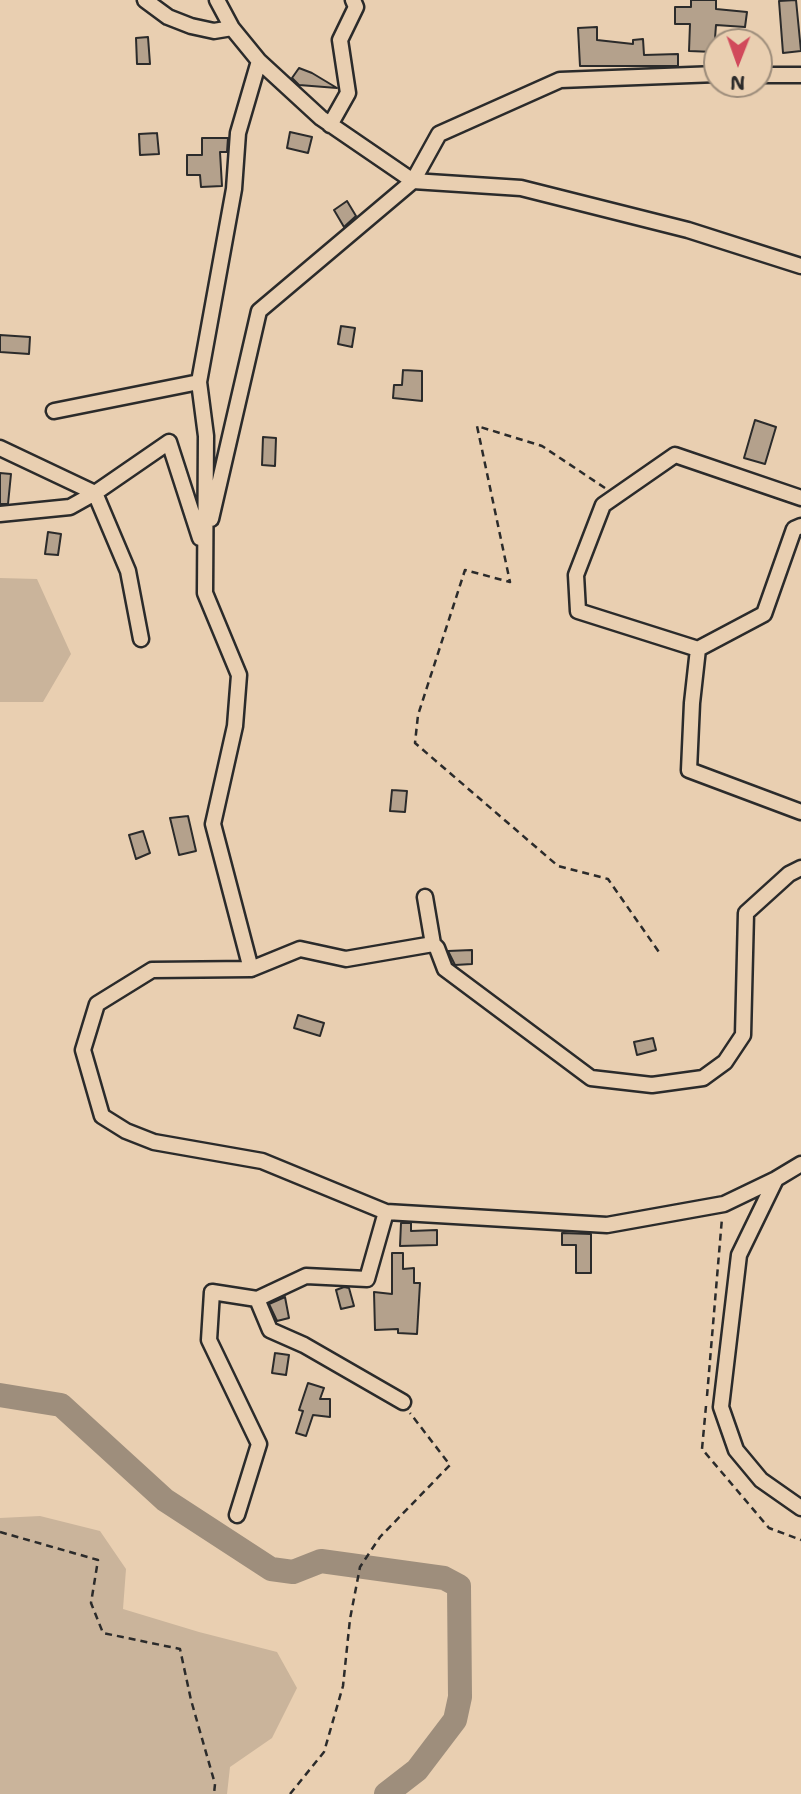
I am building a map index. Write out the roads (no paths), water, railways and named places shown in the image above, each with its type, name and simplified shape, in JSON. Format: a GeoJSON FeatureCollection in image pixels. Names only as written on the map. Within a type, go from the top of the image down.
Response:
{"type":"FeatureCollection","features":[{"type":"Feature","properties":{"kind":"street"},"geometry":{"type":"LineString","coordinates":[[145,0],[169,17],[191,26],[214,31],[232,28]]}},
{"type":"Feature","properties":{"kind":"street"},"geometry":{"type":"LineString","coordinates":[[217,0],[232,28],[259,61],[330,125],[414,181],[521,188],[688,230],[801,266]]}},
{"type":"Feature","properties":{"kind":"street"},"geometry":{"type":"LineString","coordinates":[[330,125],[348,93],[340,40],[356,7],[353,0]]}},
{"type":"Feature","properties":{"kind":"street"},"geometry":{"type":"LineString","coordinates":[[251,969],[213,824],[235,726],[239,675],[205,593],[206,436],[199,382],[234,189],[238,133],[259,61]]}},
{"type":"Feature","properties":{"kind":"street"},"geometry":{"type":"LineString","coordinates":[[204,550],[259,311],[414,181],[439,134],[560,80],[703,75]]}},
{"type":"Feature","properties":{"kind":"street"},"geometry":{"type":"LineString","coordinates":[[773,75],[801,75]]}},
{"type":"Feature","properties":{"kind":"street"},"geometry":{"type":"LineString","coordinates":[[54,411],[199,382]]}},
{"type":"Feature","properties":{"kind":"street"},"geometry":{"type":"LineString","coordinates":[[0,514],[70,507],[169,442],[204,550]]}},
{"type":"Feature","properties":{"kind":"street"},"geometry":{"type":"LineString","coordinates":[[0,448],[95,493],[128,571],[141,639]]}},
{"type":"Feature","properties":{"kind":"street"},"geometry":{"type":"LineString","coordinates":[[801,498],[675,454],[603,505],[576,575],[578,611],[698,649],[764,614],[794,529],[801,526]]}},
{"type":"Feature","properties":{"kind":"street"},"geometry":{"type":"LineString","coordinates":[[698,649],[689,770],[801,812]]}},
{"type":"Feature","properties":{"kind":"street"},"geometry":{"type":"LineString","coordinates":[[425,897],[433,944],[438,948],[444,969],[591,1078],[652,1085],[703,1078],[725,1062],[743,1035],[746,914],[789,874],[801,868]]}},
{"type":"Feature","properties":{"kind":"street"},"geometry":{"type":"LineString","coordinates":[[433,944],[346,959],[300,949],[251,969],[152,970],[97,1004],[83,1050],[102,1116],[126,1131],[154,1142],[262,1161],[386,1212],[607,1225],[724,1204],[801,1164]]}},
{"type":"Feature","properties":{"kind":"street"},"geometry":{"type":"LineString","coordinates":[[776,1179],[739,1255],[721,1407],[736,1450],[761,1480],[801,1508]]}},
{"type":"Feature","properties":{"kind":"street"},"geometry":{"type":"LineString","coordinates":[[237,1515],[259,1444],[209,1340],[212,1292],[257,1299],[306,1276],[367,1279],[386,1212]]}},
{"type":"Feature","properties":{"kind":"street"},"geometry":{"type":"LineString","coordinates":[[257,1299],[270,1330],[304,1345],[403,1402]]}},
{"type":"Feature","properties":{"kind":"waterway"},"geometry":{"type":"LineString","coordinates":[[0,1395],[61,1405],[165,1500],[271,1569],[293,1572],[321,1561],[444,1578],[459,1586],[460,1697],[455,1720],[417,1770],[386,1794]]}}]}
